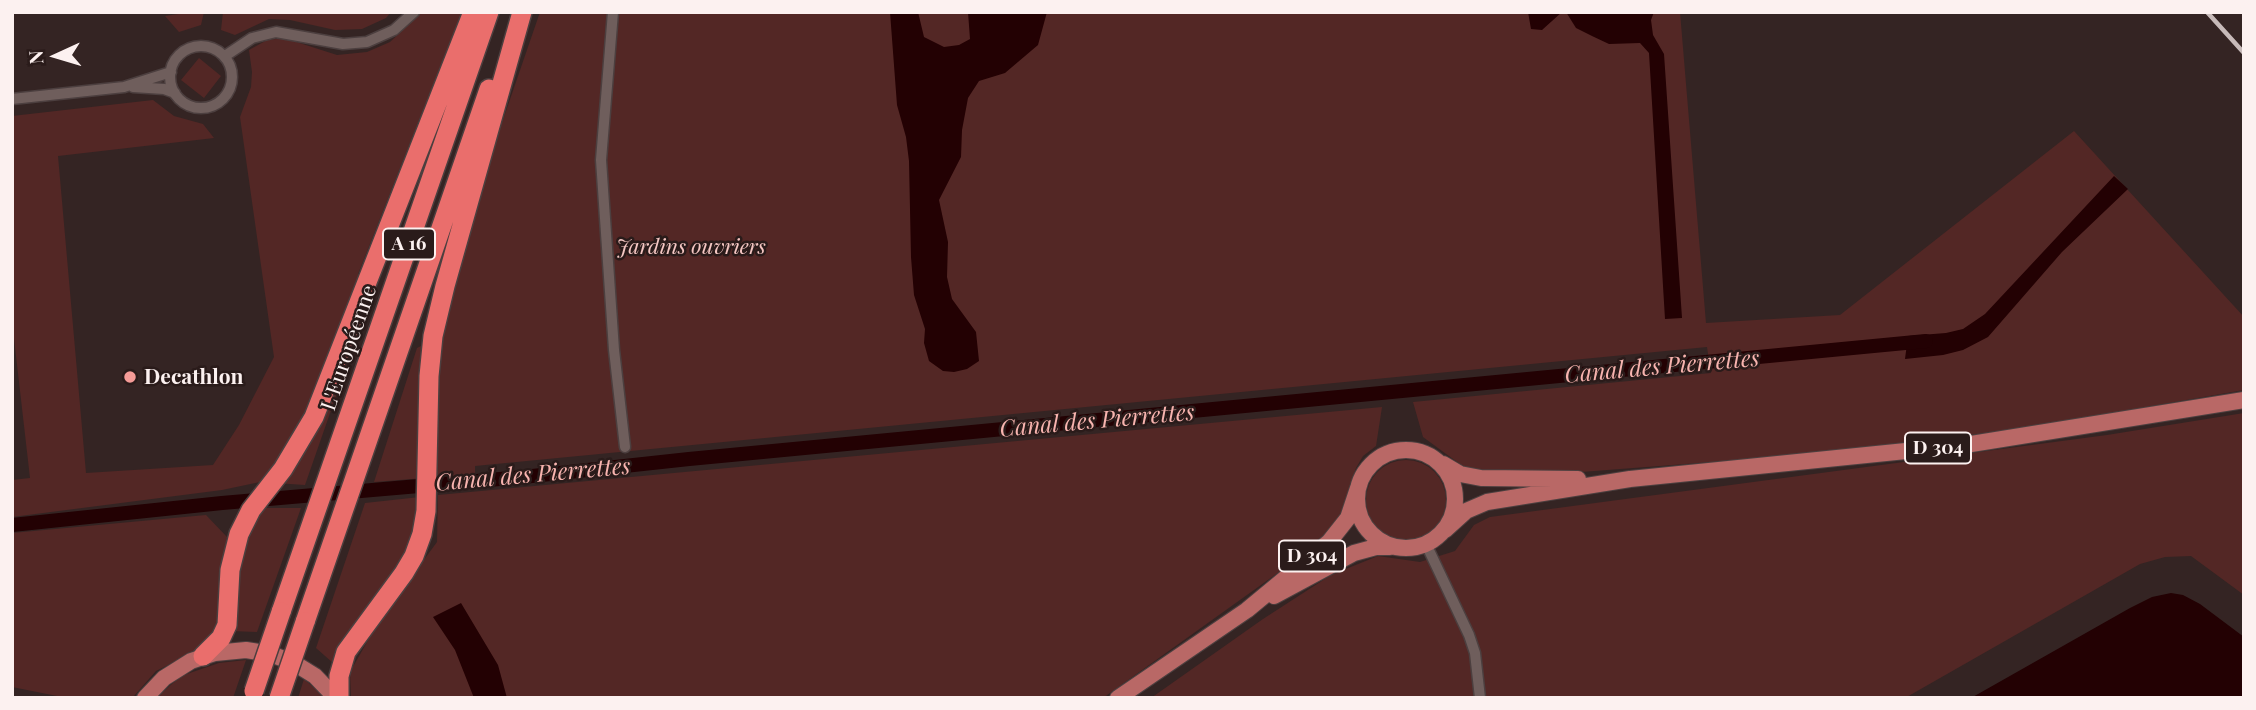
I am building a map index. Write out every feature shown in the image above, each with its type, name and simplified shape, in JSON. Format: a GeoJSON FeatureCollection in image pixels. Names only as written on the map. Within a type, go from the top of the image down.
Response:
{"type":"FeatureCollection","features":[{"type":"Feature","properties":{"kind":"highway"},"geometry":{"type":"LineString","coordinates":[[203,656],[221,638],[227,625],[230,570],[243,524],[290,459],[319,405],[473,12]]}},
{"type":"Feature","properties":{"kind":"highway","name":"L'Européenne"},"geometry":{"type":"LineString","coordinates":[[253,694],[489,12]]}},
{"type":"Feature","properties":{"kind":"highway","name":"A 16"},"geometry":{"type":"LineString","coordinates":[[279,698],[515,12]]}},
{"type":"Feature","properties":{"kind":"highway"},"geometry":{"type":"LineString","coordinates":[[338,698],[339,676],[346,652],[410,563],[422,534],[426,511],[429,376],[436,324],[522,12]]}},
{"type":"Feature","properties":{"kind":"main road","name":"D 304"},"geometry":{"type":"LineString","coordinates":[[1445,530],[1466,511],[1487,502],[1630,479],[1965,445],[2244,400]]}},
{"type":"Feature","properties":{"kind":"main road"},"geometry":{"type":"LineString","coordinates":[[1411,450],[1435,459],[1448,474],[1455,492],[1454,512],[1445,530],[1426,544],[1409,548],[1396,547],[1378,540],[1365,526],[1358,508],[1358,488],[1369,467],[1388,453],[1411,450]]}},
{"type":"Feature","properties":{"kind":"main road","name":"D 304"},"geometry":{"type":"LineString","coordinates":[[1435,459],[1461,474],[1482,478],[1630,479]]}},
{"type":"Feature","properties":{"kind":"main road","name":"D 304"},"geometry":{"type":"LineString","coordinates":[[1118,698],[1247,610],[1338,533],[1348,518],[1358,488]]}},
{"type":"Feature","properties":{"kind":"main road","name":"D 304"},"geometry":{"type":"LineString","coordinates":[[1247,610],[1354,553],[1376,547],[1396,547]]}},
{"type":"Feature","properties":{"kind":"main road"},"geometry":{"type":"LineString","coordinates":[[145,698],[169,674],[203,656],[240,650],[277,656],[310,673],[338,698]]}},
{"type":"Feature","properties":{"kind":"street"},"geometry":{"type":"LineString","coordinates":[[225,56],[252,38],[276,32],[343,44],[368,42],[394,30],[414,12]]}},
{"type":"Feature","properties":{"kind":"street"},"geometry":{"type":"LineString","coordinates":[[613,12],[601,160],[614,350],[625,447]]}},
{"type":"Feature","properties":{"kind":"street"},"geometry":{"type":"LineString","coordinates":[[209,47],[225,56],[233,80],[227,95],[220,102],[206,108],[192,107],[180,100],[171,83],[171,72],[179,55],[191,48],[209,47]]}},
{"type":"Feature","properties":{"kind":"street"},"geometry":{"type":"LineString","coordinates":[[124,87],[171,72]]}},
{"type":"Feature","properties":{"kind":"street"},"geometry":{"type":"LineString","coordinates":[[12,99],[124,87],[164,89],[175,93]]}},
{"type":"Feature","properties":{"kind":"street"},"geometry":{"type":"LineString","coordinates":[[1426,544],[1469,635],[1475,653],[1480,698]]}},
{"type":"Feature","properties":{"kind":"green space"},"geometry":{"type":"Polygon","coordinates":[[[204,12],[201,25],[179,32],[165,16],[204,12]]]}},
{"type":"Feature","properties":{"kind":"green space"},"geometry":{"type":"Polygon","coordinates":[[[223,12],[391,12],[386,18],[362,29],[335,30],[290,20],[269,19],[235,35],[221,30],[223,12]]]}},
{"type":"Feature","properties":{"kind":"green space"},"geometry":{"type":"Polygon","coordinates":[[[422,12],[462,12],[358,274],[376,281],[305,485],[260,482],[222,490],[12,517],[12,480],[30,478],[12,321],[12,116],[153,100],[174,116],[203,124],[214,138],[58,156],[86,473],[213,465],[239,425],[274,357],[240,117],[251,87],[249,50],[267,40],[284,38],[337,55],[367,52],[390,42],[422,12]]]}},
{"type":"Feature","properties":{"kind":"green space","name":"Jardins ouvriers"},"geometry":{"type":"Polygon","coordinates":[[[540,12],[1680,12],[1706,323],[1840,315],[2074,131],[2244,317],[2244,390],[2013,430],[1777,457],[1542,475],[1468,470],[1423,437],[1413,402],[1711,373],[1707,347],[475,466],[475,474],[374,482],[417,348],[441,336],[494,146],[540,12]]]}},
{"type":"Feature","properties":{"kind":"green space"},"geometry":{"type":"Polygon","coordinates":[[[199,58],[221,76],[204,98],[181,80],[199,58]]]}},
{"type":"Feature","properties":{"kind":"green space"},"geometry":{"type":"Polygon","coordinates":[[[1382,407],[1376,446],[1363,456],[1356,468],[1345,514],[1328,537],[1103,698],[351,698],[350,672],[379,621],[437,542],[438,495],[1382,407]]]}},
{"type":"Feature","properties":{"kind":"green space"},"geometry":{"type":"Polygon","coordinates":[[[2244,413],[2244,595],[2191,556],[2165,557],[2140,564],[1905,698],[1151,698],[1331,575],[1378,556],[1420,562],[1455,551],[1474,525],[1490,517],[2107,435],[2244,413]]]}},
{"type":"Feature","properties":{"kind":"green space"},"geometry":{"type":"Polygon","coordinates":[[[1398,460],[1414,460],[1435,471],[1446,492],[1446,508],[1435,529],[1414,540],[1398,540],[1384,534],[1372,522],[1366,508],[1366,492],[1372,478],[1384,466],[1398,460]]]}},
{"type":"Feature","properties":{"kind":"green space"},"geometry":{"type":"Polygon","coordinates":[[[420,497],[417,535],[401,566],[333,663],[316,648],[365,503],[420,497]]]}},
{"type":"Feature","properties":{"kind":"green space"},"geometry":{"type":"Polygon","coordinates":[[[266,508],[301,508],[257,632],[231,631],[233,581],[248,530],[266,508]]]}},
{"type":"Feature","properties":{"kind":"green space"},"geometry":{"type":"Polygon","coordinates":[[[206,515],[227,537],[218,590],[223,604],[222,619],[207,646],[156,671],[134,696],[126,698],[67,698],[12,687],[12,533],[206,515]]]}},
{"type":"Feature","properties":{"kind":"green space"},"geometry":{"type":"Polygon","coordinates":[[[246,660],[233,698],[156,698],[181,676],[219,663],[246,660]]]}},
{"type":"Feature","properties":{"kind":"green space"},"geometry":{"type":"Polygon","coordinates":[[[304,679],[326,698],[298,698],[304,679]]]}},
{"type":"Feature","properties":{"kind":"shaded area"},"geometry":{"type":"Polygon","coordinates":[[[890,12],[918,12],[924,37],[944,47],[959,45],[970,39],[968,12],[1047,12],[1038,45],[1005,73],[979,81],[968,98],[962,130],[961,157],[939,200],[948,242],[947,277],[952,299],[976,332],[979,361],[967,369],[954,372],[943,371],[929,361],[924,343],[925,329],[914,295],[909,161],[897,105],[890,12]]]}},
{"type":"Feature","properties":{"kind":"shaded area"},"geometry":{"type":"Polygon","coordinates":[[[1528,12],[1562,12],[1542,30],[1531,29],[1528,12]]]}},
{"type":"Feature","properties":{"kind":"shaded area"},"geometry":{"type":"Polygon","coordinates":[[[1566,12],[1654,12],[1651,20],[1653,35],[1664,54],[1682,318],[1665,319],[1649,53],[1640,43],[1609,44],[1592,36],[1576,28],[1566,12]]]}},
{"type":"Feature","properties":{"kind":"shaded area"},"geometry":{"type":"Polygon","coordinates":[[[2114,176],[2128,189],[2062,252],[1988,337],[1963,350],[1905,359],[1908,336],[1963,329],[1985,314],[2114,176]]]}},
{"type":"Feature","properties":{"kind":"shaded area"},"geometry":{"type":"Polygon","coordinates":[[[2171,593],[2183,595],[2200,604],[2244,637],[2244,698],[1971,698],[2130,608],[2152,597],[2171,593]]]}},
{"type":"Feature","properties":{"kind":"shaded area"},"geometry":{"type":"Polygon","coordinates":[[[461,603],[498,665],[507,698],[474,698],[455,650],[433,617],[461,603]]]}},
{"type":"Feature","properties":{"kind":"waterway","name":"Canal des Pierrettes"},"geometry":{"type":"LineString","coordinates":[[12,525],[1926,341]]}},
{"type":"Feature","properties":{"kind":"railway"},"geometry":{"type":"LineString","coordinates":[[2207,12],[2244,53]]}},
{"type":"Feature","properties":{"kind":"place","name":"Decathlon"},"geometry":{"type":"Point","coordinates":[130,377]}}]}
